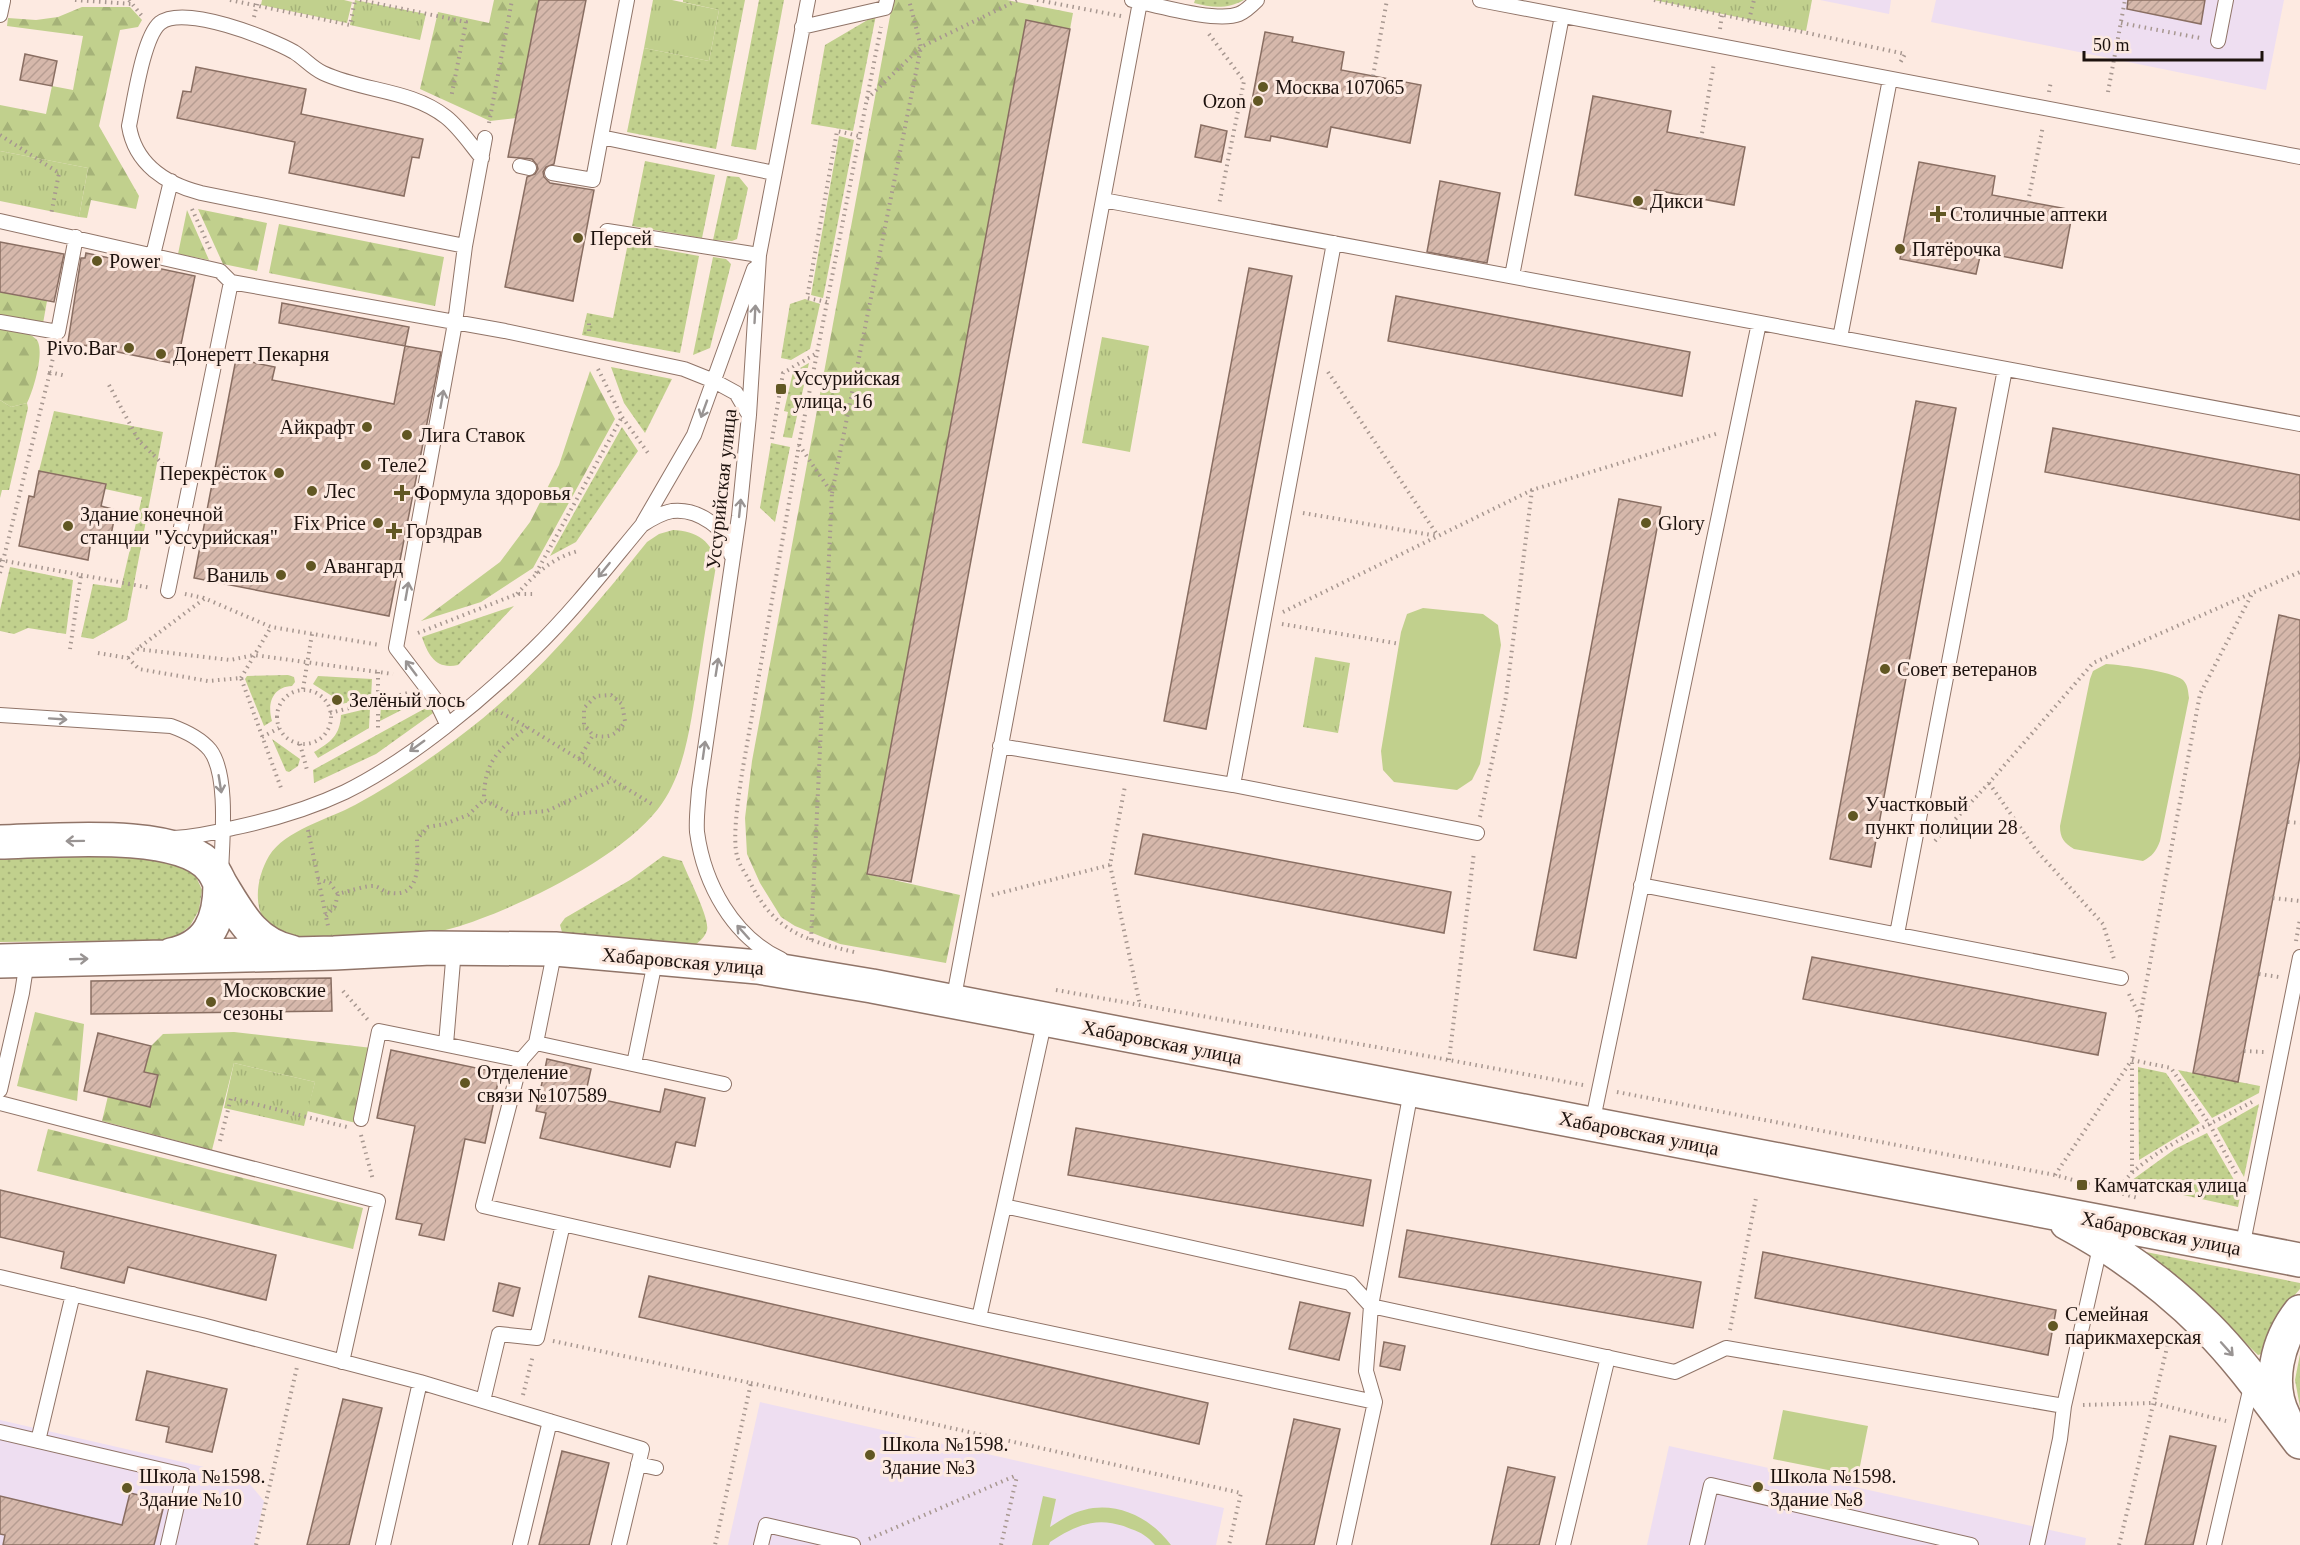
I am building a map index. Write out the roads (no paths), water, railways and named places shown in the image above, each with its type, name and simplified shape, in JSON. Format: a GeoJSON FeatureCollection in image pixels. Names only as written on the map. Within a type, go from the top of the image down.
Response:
{"type":"FeatureCollection","features":[{"type":"Feature","properties":{"kind":"main road","name":"Хабаровская улица"},"geometry":{"type":"LineString","coordinates":[[0,842],[134,840],[180,848],[196,856],[212,869],[258,939],[275,949],[295,954]]}},
{"type":"Feature","properties":{"kind":"main road","name":"Хабаровская улица"},"geometry":{"type":"LineString","coordinates":[[167,956],[185,952],[200,943],[217,915],[220,905],[220,884]]}},
{"type":"Feature","properties":{"kind":"main road","name":"Хабаровская улица"},"geometry":{"type":"LineString","coordinates":[[14,961],[454,949],[555,950],[758,967],[952,1002],[1047,1004],[1411,1091],[2021,1205],[2300,1260]]}},
{"type":"Feature","properties":{"kind":"main road","name":"Хабаровская улица"},"geometry":{"type":"LineString","coordinates":[[2021,1205],[2055,1217],[2100,1243],[2150,1277],[2180,1302],[2208,1328],[2295,1436]]}},
{"type":"Feature","properties":{"kind":"main road"},"geometry":{"type":"LineString","coordinates":[[2295,1436],[2280,1409],[2276,1388],[2277,1360],[2284,1339],[2300,1312]]}},
{"type":"Feature","properties":{"kind":"lane"},"geometry":{"type":"LineString","coordinates":[[0,0],[3,1],[0,15]]}},
{"type":"Feature","properties":{"kind":"lane"},"geometry":{"type":"LineString","coordinates":[[552,172],[593,180],[627,0]]}},
{"type":"Feature","properties":{"kind":"lane","name":"Уссурийская улица"},"geometry":{"type":"LineString","coordinates":[[807,0],[759,255],[749,415],[733,566],[707,725],[699,790],[697,830],[702,857],[712,884],[727,912],[744,935],[766,953],[831,979]]}},
{"type":"Feature","properties":{"kind":"lane"},"geometry":{"type":"LineString","coordinates":[[952,1002],[1137,19],[1136,1],[1225,16],[1238,14],[1257,0]]}},
{"type":"Feature","properties":{"kind":"lane"},"geometry":{"type":"LineString","coordinates":[[1480,0],[2300,157]]}},
{"type":"Feature","properties":{"kind":"lane"},"geometry":{"type":"LineString","coordinates":[[2218,41],[2226,0]]}},
{"type":"Feature","properties":{"kind":"lane"},"geometry":{"type":"LineString","coordinates":[[802,27],[886,4]]}},
{"type":"Feature","properties":{"kind":"lane"},"geometry":{"type":"LineString","coordinates":[[1512,276],[1562,16]]}},
{"type":"Feature","properties":{"kind":"lane"},"geometry":{"type":"LineString","coordinates":[[465,246],[183,189],[150,168],[139,155],[131,139],[129,126],[149,38],[160,23],[183,17],[250,32],[296,53],[311,67],[324,74],[359,86],[414,98],[447,118],[482,159]]}},
{"type":"Feature","properties":{"kind":"lane"},"geometry":{"type":"LineString","coordinates":[[1840,338],[1890,79]]}},
{"type":"Feature","properties":{"kind":"lane"},"geometry":{"type":"LineString","coordinates":[[601,137],[774,173]]}},
{"type":"Feature","properties":{"kind":"lane"},"geometry":{"type":"LineString","coordinates":[[447,724],[435,699],[396,648],[455,323],[465,246],[485,138]]}},
{"type":"Feature","properties":{"kind":"lane"},"geometry":{"type":"LineString","coordinates":[[153,255],[171,181]]}},
{"type":"Feature","properties":{"kind":"lane"},"geometry":{"type":"LineString","coordinates":[[1103,200],[2300,424]]}},
{"type":"Feature","properties":{"kind":"lane"},"geometry":{"type":"LineString","coordinates":[[0,221],[220,271],[231,282],[505,331],[684,369],[736,393],[749,415]]}},
{"type":"Feature","properties":{"kind":"lane"},"geometry":{"type":"LineString","coordinates":[[607,231],[759,255]]}},
{"type":"Feature","properties":{"kind":"lane"},"geometry":{"type":"LineString","coordinates":[[0,322],[58,332],[76,237]]}},
{"type":"Feature","properties":{"kind":"lane"},"geometry":{"type":"LineString","coordinates":[[1233,784],[1334,243]]}},
{"type":"Feature","properties":{"kind":"lane","name":"Уссурийская улица"},"geometry":{"type":"LineString","coordinates":[[447,724],[487,692],[535,648],[579,602],[642,525],[694,435],[759,255]]}},
{"type":"Feature","properties":{"kind":"lane"},"geometry":{"type":"LineString","coordinates":[[168,591],[231,282]]}},
{"type":"Feature","properties":{"kind":"lane"},"geometry":{"type":"LineString","coordinates":[[1592,1124],[1759,322]]}},
{"type":"Feature","properties":{"kind":"lane"},"geometry":{"type":"LineString","coordinates":[[1897,934],[2005,369]]}},
{"type":"Feature","properties":{"kind":"lane"},"geometry":{"type":"LineString","coordinates":[[642,525],[655,516],[673,511],[692,513],[722,532],[731,548],[733,566]]}},
{"type":"Feature","properties":{"kind":"lane"},"geometry":{"type":"LineString","coordinates":[[0,715],[171,726],[190,733],[210,751],[219,776],[224,806],[220,884]]}},
{"type":"Feature","properties":{"kind":"lane","name":"Хабаровская улица"},"geometry":{"type":"LineString","coordinates":[[134,840],[183,837],[222,831],[304,810],[346,791],[394,763],[447,724]]}},
{"type":"Feature","properties":{"kind":"lane"},"geometry":{"type":"LineString","coordinates":[[1000,746],[1233,784],[1477,834]]}},
{"type":"Feature","properties":{"kind":"lane"},"geometry":{"type":"LineString","coordinates":[[1641,885],[2121,978]]}},
{"type":"Feature","properties":{"kind":"lane"},"geometry":{"type":"LineString","coordinates":[[446,1044],[454,949]]}},
{"type":"Feature","properties":{"kind":"lane"},"geometry":{"type":"LineString","coordinates":[[555,950],[536,1043],[520,1060],[483,1206],[979,1317],[1375,1402]]}},
{"type":"Feature","properties":{"kind":"lane"},"geometry":{"type":"LineString","coordinates":[[634,1064],[656,957]]}},
{"type":"Feature","properties":{"kind":"lane"},"geometry":{"type":"LineString","coordinates":[[2242,1248],[2296,1000],[2300,957]]}},
{"type":"Feature","properties":{"kind":"lane"},"geometry":{"type":"LineString","coordinates":[[0,1090],[22,993],[14,961]]}},
{"type":"Feature","properties":{"kind":"lane"},"geometry":{"type":"LineString","coordinates":[[979,1317],[1047,1004]]}},
{"type":"Feature","properties":{"kind":"lane"},"geometry":{"type":"LineString","coordinates":[[360,1125],[379,1031],[520,1060]]}},
{"type":"Feature","properties":{"kind":"lane"},"geometry":{"type":"LineString","coordinates":[[536,1043],[724,1084]]}},
{"type":"Feature","properties":{"kind":"lane"},"geometry":{"type":"LineString","coordinates":[[1344,1545],[1375,1402],[1366,1371],[1371,1306],[1411,1091]]}},
{"type":"Feature","properties":{"kind":"lane"},"geometry":{"type":"LineString","coordinates":[[0,1103],[378,1202],[342,1362]]}},
{"type":"Feature","properties":{"kind":"lane"},"geometry":{"type":"LineString","coordinates":[[1004,1206],[1350,1283],[1371,1306],[1675,1372],[1726,1348],[2064,1406]]}},
{"type":"Feature","properties":{"kind":"lane"},"geometry":{"type":"LineString","coordinates":[[483,1401],[499,1334],[537,1338],[563,1224]]}},
{"type":"Feature","properties":{"kind":"lane"},"geometry":{"type":"LineString","coordinates":[[2037,1545],[2060,1439],[2064,1406],[2100,1243]]}},
{"type":"Feature","properties":{"kind":"lane"},"geometry":{"type":"LineString","coordinates":[[0,1277],[420,1382],[642,1449],[620,1545]]}},
{"type":"Feature","properties":{"kind":"lane"},"geometry":{"type":"LineString","coordinates":[[38,1441],[73,1294]]}},
{"type":"Feature","properties":{"kind":"lane"},"geometry":{"type":"LineString","coordinates":[[1563,1545],[1608,1357]]}},
{"type":"Feature","properties":{"kind":"lane"},"geometry":{"type":"LineString","coordinates":[[2214,1545],[2252,1380]]}},
{"type":"Feature","properties":{"kind":"lane"},"geometry":{"type":"LineString","coordinates":[[383,1545],[420,1382]]}},
{"type":"Feature","properties":{"kind":"lane"},"geometry":{"type":"LineString","coordinates":[[520,1545],[550,1421]]}},
{"type":"Feature","properties":{"kind":"lane"},"geometry":{"type":"LineString","coordinates":[[0,1432],[184,1475],[168,1545]]}},
{"type":"Feature","properties":{"kind":"lane"},"geometry":{"type":"LineString","coordinates":[[638,1464],[656,1468]]}},
{"type":"Feature","properties":{"kind":"lane"},"geometry":{"type":"LineString","coordinates":[[1697,1545],[1711,1485],[1971,1545]]}},
{"type":"Feature","properties":{"kind":"lane"},"geometry":{"type":"LineString","coordinates":[[761,1545],[766,1525],[859,1543]]}},
{"type":"Feature","properties":{"kind":"place","name":"Москва 107065"},"geometry":{"type":"Point","coordinates":[1263,87]}},
{"type":"Feature","properties":{"kind":"place","name":"Ozon"},"geometry":{"type":"Point","coordinates":[1258,101]}},
{"type":"Feature","properties":{"kind":"place","name":"Дикси"},"geometry":{"type":"Point","coordinates":[1638,201]}},
{"type":"Feature","properties":{"kind":"place","name":"Столичные аптеки"},"geometry":{"type":"Point","coordinates":[1938,214]}},
{"type":"Feature","properties":{"kind":"place","name":"Персей"},"geometry":{"type":"Point","coordinates":[578,238]}},
{"type":"Feature","properties":{"kind":"place","name":"Пятёрочка"},"geometry":{"type":"Point","coordinates":[1900,249]}},
{"type":"Feature","properties":{"kind":"place","name":"Power"},"geometry":{"type":"Point","coordinates":[97,261]}},
{"type":"Feature","properties":{"kind":"place","name":"Pivo.Bar"},"geometry":{"type":"Point","coordinates":[129,348]}},
{"type":"Feature","properties":{"kind":"place","name":"Донеретт Пекарня"},"geometry":{"type":"Point","coordinates":[161,354]}},
{"type":"Feature","properties":{"kind":"place","name":"Уссурийская улица, 16"},"geometry":{"type":"Point","coordinates":[781,389]}},
{"type":"Feature","properties":{"kind":"place","name":"Айкрафт"},"geometry":{"type":"Point","coordinates":[367,427]}},
{"type":"Feature","properties":{"kind":"place","name":"Лига Ставок"},"geometry":{"type":"Point","coordinates":[407,435]}},
{"type":"Feature","properties":{"kind":"place","name":"Теле2"},"geometry":{"type":"Point","coordinates":[366,465]}},
{"type":"Feature","properties":{"kind":"place","name":"Перекрёсток"},"geometry":{"type":"Point","coordinates":[279,473]}},
{"type":"Feature","properties":{"kind":"place","name":"Лес"},"geometry":{"type":"Point","coordinates":[312,491]}},
{"type":"Feature","properties":{"kind":"place","name":"Формула здоровья"},"geometry":{"type":"Point","coordinates":[402,493]}},
{"type":"Feature","properties":{"kind":"place","name":"Fix Price"},"geometry":{"type":"Point","coordinates":[378,523]}},
{"type":"Feature","properties":{"kind":"place","name":"Glory"},"geometry":{"type":"Point","coordinates":[1646,523]}},
{"type":"Feature","properties":{"kind":"place","name":"Здание конечной станции \"Уссурийская\""},"geometry":{"type":"Point","coordinates":[68,526]}},
{"type":"Feature","properties":{"kind":"place","name":"Горздрав"},"geometry":{"type":"Point","coordinates":[394,531]}},
{"type":"Feature","properties":{"kind":"place","name":"Авангард"},"geometry":{"type":"Point","coordinates":[311,566]}},
{"type":"Feature","properties":{"kind":"place","name":"Ваниль"},"geometry":{"type":"Point","coordinates":[281,575]}},
{"type":"Feature","properties":{"kind":"place","name":"Совет ветеранов"},"geometry":{"type":"Point","coordinates":[1885,669]}},
{"type":"Feature","properties":{"kind":"place","name":"Зелёный лось"},"geometry":{"type":"Point","coordinates":[337,700]}},
{"type":"Feature","properties":{"kind":"place","name":"Участковый пункт полиции 28"},"geometry":{"type":"Point","coordinates":[1853,816]}},
{"type":"Feature","properties":{"kind":"place","name":"Московские сезоны"},"geometry":{"type":"Point","coordinates":[211,1002]}},
{"type":"Feature","properties":{"kind":"place","name":"Отделение связи №107589"},"geometry":{"type":"Point","coordinates":[465,1083]}},
{"type":"Feature","properties":{"kind":"place","name":"Камчатская улица"},"geometry":{"type":"Point","coordinates":[2082,1185]}},
{"type":"Feature","properties":{"kind":"place","name":"Семейная парикмахерская"},"geometry":{"type":"Point","coordinates":[2053,1326]}},
{"type":"Feature","properties":{"kind":"place","name":"Школа №1598. Здание №3"},"geometry":{"type":"Point","coordinates":[870,1455]}},
{"type":"Feature","properties":{"kind":"place","name":"Школа №1598. Здание №8"},"geometry":{"type":"Point","coordinates":[1758,1487]}},
{"type":"Feature","properties":{"kind":"place","name":"Школа №1598. Здание №10"},"geometry":{"type":"Point","coordinates":[127,1488]}}]}
